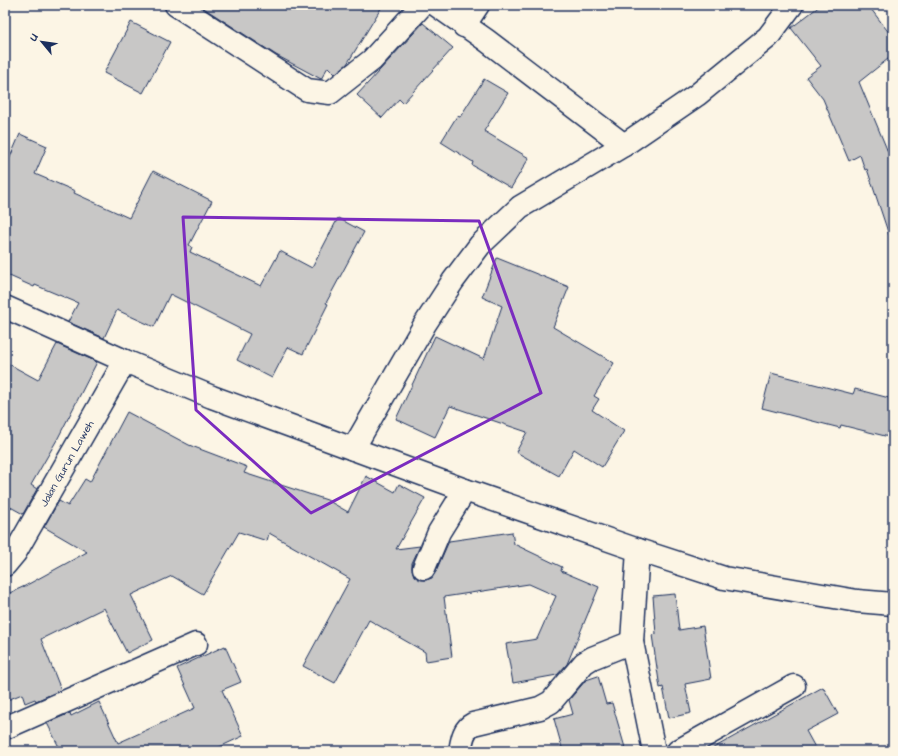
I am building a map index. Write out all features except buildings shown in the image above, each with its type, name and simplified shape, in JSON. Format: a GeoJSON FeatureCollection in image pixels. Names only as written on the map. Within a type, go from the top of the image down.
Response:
{"type":"FeatureCollection","features":[{"type":"Feature","properties":{"kind":"street"},"geometry":{"type":"LineString","coordinates":[[176,5],[307,90],[330,93],[372,60],[422,5]]}},
{"type":"Feature","properties":{"kind":"street"},"geometry":{"type":"LineString","coordinates":[[436,5],[486,40],[624,145]]}},
{"type":"Feature","properties":{"kind":"street"},"geometry":{"type":"LineString","coordinates":[[464,26],[478,5]]}},
{"type":"Feature","properties":{"kind":"street"},"geometry":{"type":"LineString","coordinates":[[354,449],[425,324],[453,281],[480,245],[520,207],[624,145],[697,95],[768,37],[792,5]]}},
{"type":"Feature","properties":{"kind":"street"},"geometry":{"type":"LineString","coordinates":[[5,307],[125,361],[212,397],[465,490],[638,550],[724,578],[857,602],[893,604]]}},
{"type":"Feature","properties":{"kind":"street","name":"Jalan Gurun Laweh"},"geometry":{"type":"LineString","coordinates":[[5,565],[15,553],[125,361]]}},
{"type":"Feature","properties":{"kind":"street"},"geometry":{"type":"LineString","coordinates":[[424,568],[439,532],[465,490]]}},
{"type":"Feature","properties":{"kind":"street"},"geometry":{"type":"LineString","coordinates":[[638,550],[632,642],[654,751]]}},
{"type":"Feature","properties":{"kind":"street"},"geometry":{"type":"LineString","coordinates":[[460,751],[465,731],[468,726],[540,708],[551,702],[584,663],[592,658],[632,642]]}},
{"type":"Feature","properties":{"kind":"street"},"geometry":{"type":"LineString","coordinates":[[5,728],[196,644]]}},
{"type":"Feature","properties":{"kind":"street"},"geometry":{"type":"LineString","coordinates":[[678,751],[794,686]]}},
{"type":"Feature","properties":{"kind":"highlighted area"},"geometry":{"type":"Polygon","coordinates":[[[183,217],[479,221],[541,393],[311,513],[196,410],[183,217]]]}}]}
